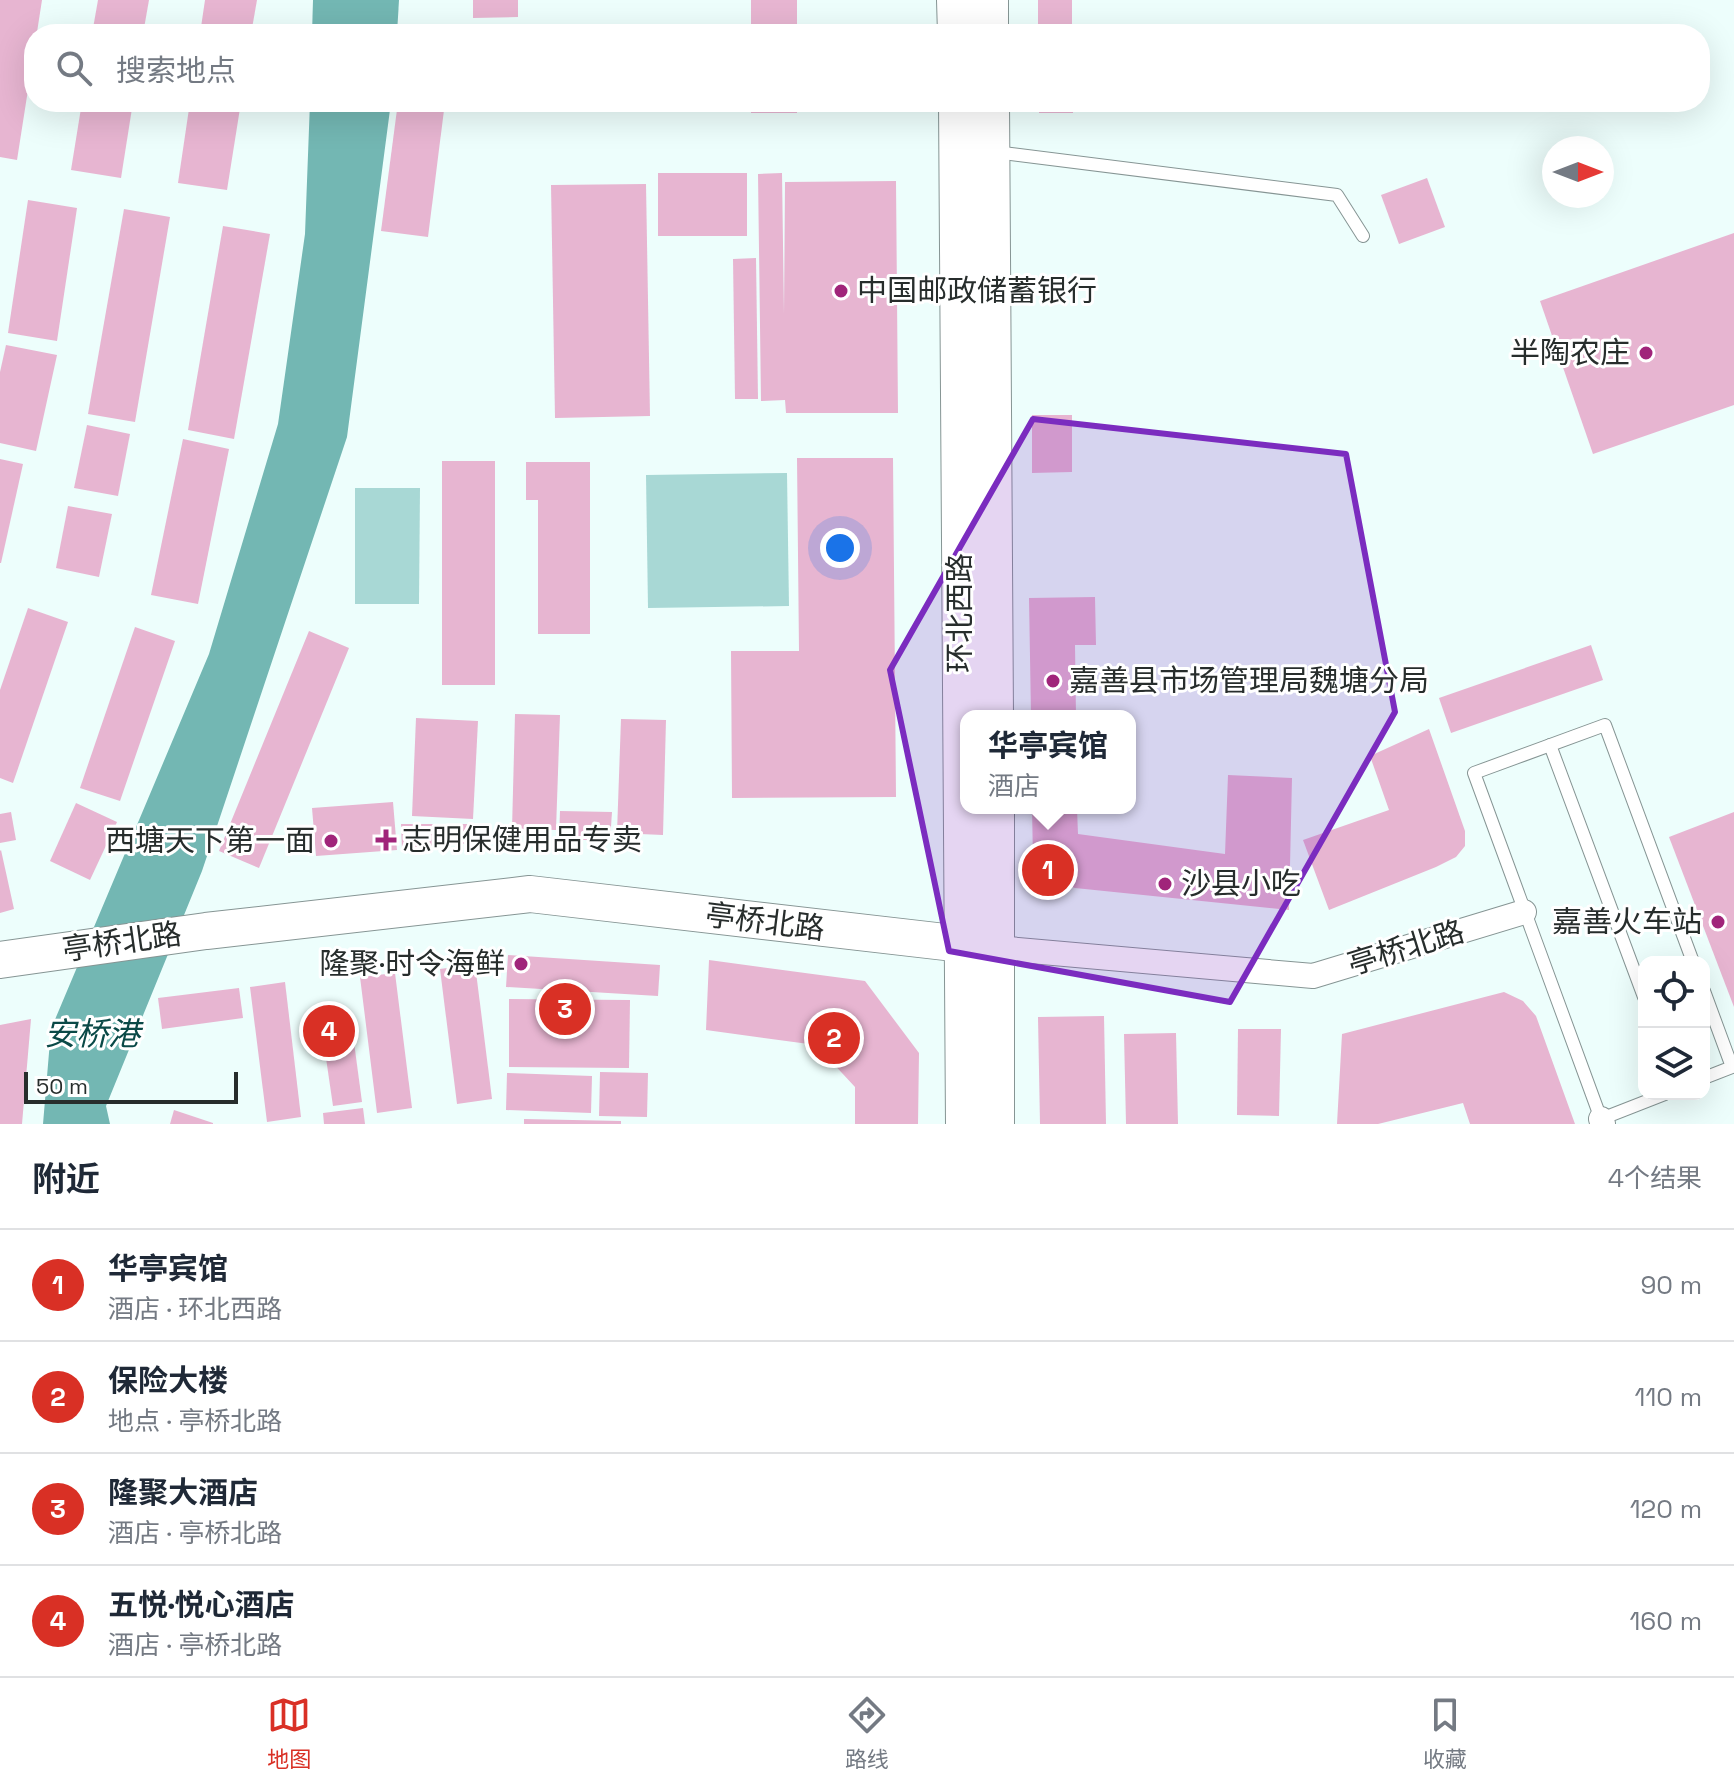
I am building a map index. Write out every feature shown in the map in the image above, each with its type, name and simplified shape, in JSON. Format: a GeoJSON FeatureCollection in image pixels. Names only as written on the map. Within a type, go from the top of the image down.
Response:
{"type":"FeatureCollection","features":[{"type":"Feature","properties":{"kind":"street"},"geometry":{"type":"LineString","coordinates":[[955,0],[956,24]]}},
{"type":"Feature","properties":{"kind":"street"},"geometry":{"type":"LineString","coordinates":[[990,0],[990,24]]}},
{"type":"Feature","properties":{"kind":"street","name":"环北西路"},"geometry":{"type":"LineString","coordinates":[[960,112],[974,152],[995,710]]}},
{"type":"Feature","properties":{"kind":"street","name":"环北西路"},"geometry":{"type":"LineString","coordinates":[[978,710],[974,152],[988,112]]}},
{"type":"Feature","properties":{"kind":"street","name":"环北西路"},"geometry":{"type":"LineString","coordinates":[[979,814],[980,947],[996,1124]]}},
{"type":"Feature","properties":{"kind":"street","name":"环北西路"},"geometry":{"type":"LineString","coordinates":[[964,1124],[995,814]]}},
{"type":"Feature","properties":{"kind":"street","name":"亭桥北路"},"geometry":{"type":"LineString","coordinates":[[0,960],[206,931],[530,894],[980,947],[1313,976],[1524,912]]}},
{"type":"Feature","properties":{"kind":"lane"},"geometry":{"type":"LineString","coordinates":[[974,152],[1337,195],[1363,236]]}},
{"type":"Feature","properties":{"kind":"lane"},"geometry":{"type":"LineString","coordinates":[[1652,1100],[1602,1122],[1474,773],[1605,725],[1691,956]]}},
{"type":"Feature","properties":{"kind":"lane"},"geometry":{"type":"LineString","coordinates":[[1550,745],[1638,981]]}},
{"type":"Feature","properties":{"kind":"lane"},"geometry":{"type":"LineString","coordinates":[[1710,1007],[1732,1067],[1710,1076]]}},
{"type":"Feature","properties":{"kind":"highlighted area"},"geometry":{"type":"Polygon","coordinates":[[[1033,419],[1346,454],[1395,712],[1230,1002],[949,951],[890,670],[1033,419]]]}},
{"type":"Feature","properties":{"kind":"shaded area"},"geometry":{"type":"Polygon","coordinates":[[[787,473],[789,606],[648,608],[646,475],[787,473]]]}},
{"type":"Feature","properties":{"kind":"shaded area"},"geometry":{"type":"Polygon","coordinates":[[[355,488],[420,488],[419,604],[355,604],[355,488]]]}},
{"type":"Feature","properties":{"kind":"water"},"geometry":{"type":"Polygon","coordinates":[[[313,0],[399,0],[398,24],[312,24],[313,0]]]}},
{"type":"Feature","properties":{"kind":"water","name":"安桥港"},"geometry":{"type":"Polygon","coordinates":[[[310,112],[390,112],[347,437],[202,871],[106,1106],[110,1124],[43,1124],[51,1029],[209,654],[278,424],[305,234],[310,112]]]}},
{"type":"Feature","properties":{"kind":"building"},"geometry":{"type":"Polygon","coordinates":[[[0,0],[42,0],[38,24],[24,24],[24,112],[17,160],[0,157],[0,0]]]}},
{"type":"Feature","properties":{"kind":"building"},"geometry":{"type":"Polygon","coordinates":[[[98,0],[149,0],[145,24],[94,24],[98,0]]]}},
{"type":"Feature","properties":{"kind":"building"},"geometry":{"type":"Polygon","coordinates":[[[205,0],[257,0],[253,24],[201,24],[205,0]]]}},
{"type":"Feature","properties":{"kind":"building"},"geometry":{"type":"Polygon","coordinates":[[[473,0],[518,0],[518,17],[473,18],[473,0]]]}},
{"type":"Feature","properties":{"kind":"building"},"geometry":{"type":"Polygon","coordinates":[[[751,0],[797,0],[797,24],[751,24],[751,0]]]}},
{"type":"Feature","properties":{"kind":"building"},"geometry":{"type":"Polygon","coordinates":[[[1038,0],[1072,0],[1072,24],[1038,24],[1038,0]]]}},
{"type":"Feature","properties":{"kind":"building"},"geometry":{"type":"Polygon","coordinates":[[[80,112],[131,112],[121,178],[71,170],[80,112]]]}},
{"type":"Feature","properties":{"kind":"building"},"geometry":{"type":"Polygon","coordinates":[[[189,112],[239,112],[227,190],[178,183],[189,112]]]}},
{"type":"Feature","properties":{"kind":"building"},"geometry":{"type":"Polygon","coordinates":[[[397,112],[444,112],[428,237],[381,231],[397,112]]]}},
{"type":"Feature","properties":{"kind":"building"},"geometry":{"type":"Polygon","coordinates":[[[751,112],[797,112],[797,113],[751,112]]]}},
{"type":"Feature","properties":{"kind":"building"},"geometry":{"type":"Polygon","coordinates":[[[658,173],[747,173],[747,236],[658,236],[658,173]]]}},
{"type":"Feature","properties":{"kind":"building","name":"中国邮政储蓄银行"},"geometry":{"type":"Polygon","coordinates":[[[782,173],[784,314],[785,182],[896,181],[898,413],[786,413],[785,400],[761,401],[758,174],[782,173]]]}},
{"type":"Feature","properties":{"kind":"building"},"geometry":{"type":"Polygon","coordinates":[[[1427,178],[1445,227],[1399,244],[1381,195],[1427,178]]]}},
{"type":"Feature","properties":{"kind":"building"},"geometry":{"type":"Polygon","coordinates":[[[646,184],[650,416],[555,418],[551,185],[646,184]]]}},
{"type":"Feature","properties":{"kind":"building"},"geometry":{"type":"Polygon","coordinates":[[[28,200],[77,208],[57,341],[8,333],[28,200]]]}},
{"type":"Feature","properties":{"kind":"building"},"geometry":{"type":"Polygon","coordinates":[[[124,209],[170,217],[135,422],[88,414],[124,209]]]}},
{"type":"Feature","properties":{"kind":"building"},"geometry":{"type":"Polygon","coordinates":[[[223,226],[270,234],[234,439],[188,430],[223,226]]]}},
{"type":"Feature","properties":{"kind":"building","name":"半陶农庄"},"geometry":{"type":"Polygon","coordinates":[[[1734,233],[1734,405],[1593,454],[1540,301],[1734,233]]]}},
{"type":"Feature","properties":{"kind":"building"},"geometry":{"type":"Polygon","coordinates":[[[756,258],[758,399],[735,399],[733,259],[756,258]]]}},
{"type":"Feature","properties":{"kind":"building"},"geometry":{"type":"Polygon","coordinates":[[[6,345],[57,355],[36,451],[0,443],[0,372],[6,345]]]}},
{"type":"Feature","properties":{"kind":"building"},"geometry":{"type":"Polygon","coordinates":[[[1032,415],[1072,415],[1072,472],[1032,473],[1032,415]]]}},
{"type":"Feature","properties":{"kind":"building"},"geometry":{"type":"Polygon","coordinates":[[[87,425],[130,434],[118,496],[74,488],[87,425]]]}},
{"type":"Feature","properties":{"kind":"building"},"geometry":{"type":"Polygon","coordinates":[[[183,439],[229,449],[198,604],[151,595],[183,439]]]}},
{"type":"Feature","properties":{"kind":"building"},"geometry":{"type":"Polygon","coordinates":[[[797,458],[893,458],[896,797],[732,798],[731,651],[799,651],[797,458]]]}},
{"type":"Feature","properties":{"kind":"building"},"geometry":{"type":"Polygon","coordinates":[[[0,459],[23,464],[1,563],[0,563],[0,459]]]}},
{"type":"Feature","properties":{"kind":"building"},"geometry":{"type":"Polygon","coordinates":[[[442,461],[495,461],[495,685],[442,685],[442,461]]]}},
{"type":"Feature","properties":{"kind":"building"},"geometry":{"type":"Polygon","coordinates":[[[526,462],[590,462],[590,634],[538,634],[538,500],[526,500],[526,462]]]}},
{"type":"Feature","properties":{"kind":"building"},"geometry":{"type":"Polygon","coordinates":[[[68,506],[112,514],[99,577],[56,568],[68,506]]]}},
{"type":"Feature","properties":{"kind":"building","name":"嘉善县市场管理局魏塘分局"},"geometry":{"type":"Polygon","coordinates":[[[1095,597],[1096,645],[1075,645],[1076,710],[1031,710],[1029,598],[1095,597]]]}},
{"type":"Feature","properties":{"kind":"building"},"geometry":{"type":"Polygon","coordinates":[[[28,608],[68,622],[13,783],[0,778],[0,690],[28,608]]]}},
{"type":"Feature","properties":{"kind":"building"},"geometry":{"type":"Polygon","coordinates":[[[135,627],[175,641],[120,801],[80,788],[135,627]]]}},
{"type":"Feature","properties":{"kind":"building"},"geometry":{"type":"Polygon","coordinates":[[[309,631],[349,648],[259,868],[219,851],[309,631]]]}},
{"type":"Feature","properties":{"kind":"building"},"geometry":{"type":"Polygon","coordinates":[[[1591,645],[1603,680],[1451,733],[1439,698],[1591,645]]]}},
{"type":"Feature","properties":{"kind":"building"},"geometry":{"type":"Polygon","coordinates":[[[515,714],[560,715],[556,830],[512,829],[515,714]]]}},
{"type":"Feature","properties":{"kind":"building"},"geometry":{"type":"Polygon","coordinates":[[[416,718],[478,721],[473,819],[412,816],[416,718]]]}},
{"type":"Feature","properties":{"kind":"building"},"geometry":{"type":"Polygon","coordinates":[[[621,719],[666,720],[663,835],[617,833],[621,719]]]}},
{"type":"Feature","properties":{"kind":"building"},"geometry":{"type":"Polygon","coordinates":[[[1429,729],[1465,831],[1465,846],[1456,857],[1436,867],[1329,910],[1303,840],[1389,810],[1370,756],[1429,729]]]}},
{"type":"Feature","properties":{"kind":"building"},"geometry":{"type":"Polygon","coordinates":[[[1228,775],[1292,778],[1289,910],[1075,888],[1045,877],[1033,860],[1032,814],[1077,814],[1078,834],[1225,854],[1228,775]]]}},
{"type":"Feature","properties":{"kind":"building"},"geometry":{"type":"Polygon","coordinates":[[[393,802],[397,850],[316,856],[312,808],[393,802]]]}},
{"type":"Feature","properties":{"kind":"building"},"geometry":{"type":"Polygon","coordinates":[[[76,803],[117,822],[90,880],[50,861],[76,803]]]}},
{"type":"Feature","properties":{"kind":"building"},"geometry":{"type":"Polygon","coordinates":[[[560,811],[612,812],[610,841],[559,839],[560,811]]]}},
{"type":"Feature","properties":{"kind":"building"},"geometry":{"type":"Polygon","coordinates":[[[11,812],[16,840],[0,843],[0,814],[11,812]]]}},
{"type":"Feature","properties":{"kind":"building","name":"嘉善火车站"},"geometry":{"type":"Polygon","coordinates":[[[1734,812],[1734,1007],[1669,837],[1734,812]]]}},
{"type":"Feature","properties":{"kind":"building"},"geometry":{"type":"Polygon","coordinates":[[[401,824],[480,824],[481,842],[402,850],[401,824]]]}},
{"type":"Feature","properties":{"kind":"building"},"geometry":{"type":"Polygon","coordinates":[[[0,851],[14,909],[0,913],[0,851]]]}},
{"type":"Feature","properties":{"kind":"building"},"geometry":{"type":"Polygon","coordinates":[[[508,955],[660,965],[658,996],[506,987],[508,955]]]}},
{"type":"Feature","properties":{"kind":"building"},"geometry":{"type":"Polygon","coordinates":[[[709,960],[865,981],[919,1053],[918,1124],[855,1124],[855,1087],[816,1045],[706,1030],[709,960]]]}},
{"type":"Feature","properties":{"kind":"building"},"geometry":{"type":"Polygon","coordinates":[[[475,964],[492,1099],[457,1104],[440,969],[475,964]]]}},
{"type":"Feature","properties":{"kind":"building"},"geometry":{"type":"Polygon","coordinates":[[[395,973],[412,1108],[377,1113],[360,977],[395,973]]]}},
{"type":"Feature","properties":{"kind":"building"},"geometry":{"type":"Polygon","coordinates":[[[285,982],[301,1117],[267,1122],[250,987],[285,982]]]}},
{"type":"Feature","properties":{"kind":"building"},"geometry":{"type":"Polygon","coordinates":[[[239,988],[243,1018],[162,1029],[158,998],[239,988]]]}},
{"type":"Feature","properties":{"kind":"building"},"geometry":{"type":"Polygon","coordinates":[[[1504,992],[1523,1001],[1536,1016],[1575,1124],[1470,1124],[1463,1103],[1378,1124],[1337,1124],[1342,1034],[1504,992]]]}},
{"type":"Feature","properties":{"kind":"building"},"geometry":{"type":"Polygon","coordinates":[[[509,999],[630,1000],[629,1068],[509,1067],[509,999]]]}},
{"type":"Feature","properties":{"kind":"building"},"geometry":{"type":"Polygon","coordinates":[[[1104,1016],[1106,1124],[1040,1124],[1038,1017],[1104,1016]]]}},
{"type":"Feature","properties":{"kind":"building"},"geometry":{"type":"Polygon","coordinates":[[[31,1019],[22,1124],[0,1124],[0,1025],[31,1019]]]}},
{"type":"Feature","properties":{"kind":"building"},"geometry":{"type":"Polygon","coordinates":[[[351,1020],[362,1102],[333,1106],[321,1024],[351,1020]]]}},
{"type":"Feature","properties":{"kind":"building"},"geometry":{"type":"Polygon","coordinates":[[[1238,1029],[1281,1029],[1279,1116],[1237,1115],[1238,1029]]]}},
{"type":"Feature","properties":{"kind":"building"},"geometry":{"type":"Polygon","coordinates":[[[1176,1033],[1178,1124],[1126,1124],[1124,1034],[1176,1033]]]}},
{"type":"Feature","properties":{"kind":"building"},"geometry":{"type":"Polygon","coordinates":[[[600,1072],[648,1073],[647,1117],[599,1116],[600,1072]]]}},
{"type":"Feature","properties":{"kind":"building"},"geometry":{"type":"Polygon","coordinates":[[[507,1073],[592,1076],[591,1113],[506,1110],[507,1073]]]}},
{"type":"Feature","properties":{"kind":"building"},"geometry":{"type":"Polygon","coordinates":[[[363,1108],[365,1124],[324,1124],[323,1113],[363,1108]]]}},
{"type":"Feature","properties":{"kind":"building"},"geometry":{"type":"Polygon","coordinates":[[[174,1110],[213,1123],[213,1124],[170,1124],[174,1110]]]}},
{"type":"Feature","properties":{"kind":"building"},"geometry":{"type":"Polygon","coordinates":[[[524,1119],[621,1121],[621,1124],[524,1124],[524,1119]]]}},
{"type":"Feature","properties":{"kind":"place","name":"中国邮政储蓄银行"},"geometry":{"type":"Point","coordinates":[841,291]}},
{"type":"Feature","properties":{"kind":"place","name":"半陶农庄"},"geometry":{"type":"Point","coordinates":[1646,353]}},
{"type":"Feature","properties":{"kind":"place","name":"嘉善县市场管理局魏塘分局"},"geometry":{"type":"Point","coordinates":[1053,681]}},
{"type":"Feature","properties":{"kind":"place","name":"志明保健用品专卖"},"geometry":{"type":"Point","coordinates":[386,840]}},
{"type":"Feature","properties":{"kind":"place","name":"西塘天下第一面"},"geometry":{"type":"Point","coordinates":[331,841]}},
{"type":"Feature","properties":{"kind":"place","name":"华亭宾馆"},"geometry":{"type":"Point","coordinates":[1048,870]}},
{"type":"Feature","properties":{"kind":"place","name":"沙县小吃"},"geometry":{"type":"Point","coordinates":[1165,884]}},
{"type":"Feature","properties":{"kind":"place","name":"嘉善火车站"},"geometry":{"type":"Point","coordinates":[1718,922]}},
{"type":"Feature","properties":{"kind":"place","name":"隆聚·时令海鲜"},"geometry":{"type":"Point","coordinates":[521,964]}},
{"type":"Feature","properties":{"kind":"place","name":"隆聚大酒店"},"geometry":{"type":"Point","coordinates":[565,1009]}},
{"type":"Feature","properties":{"kind":"place","name":"五悦·悦心酒店"},"geometry":{"type":"Point","coordinates":[329,1031]}},
{"type":"Feature","properties":{"kind":"place","name":"保险大楼"},"geometry":{"type":"Point","coordinates":[834,1038]}}]}
